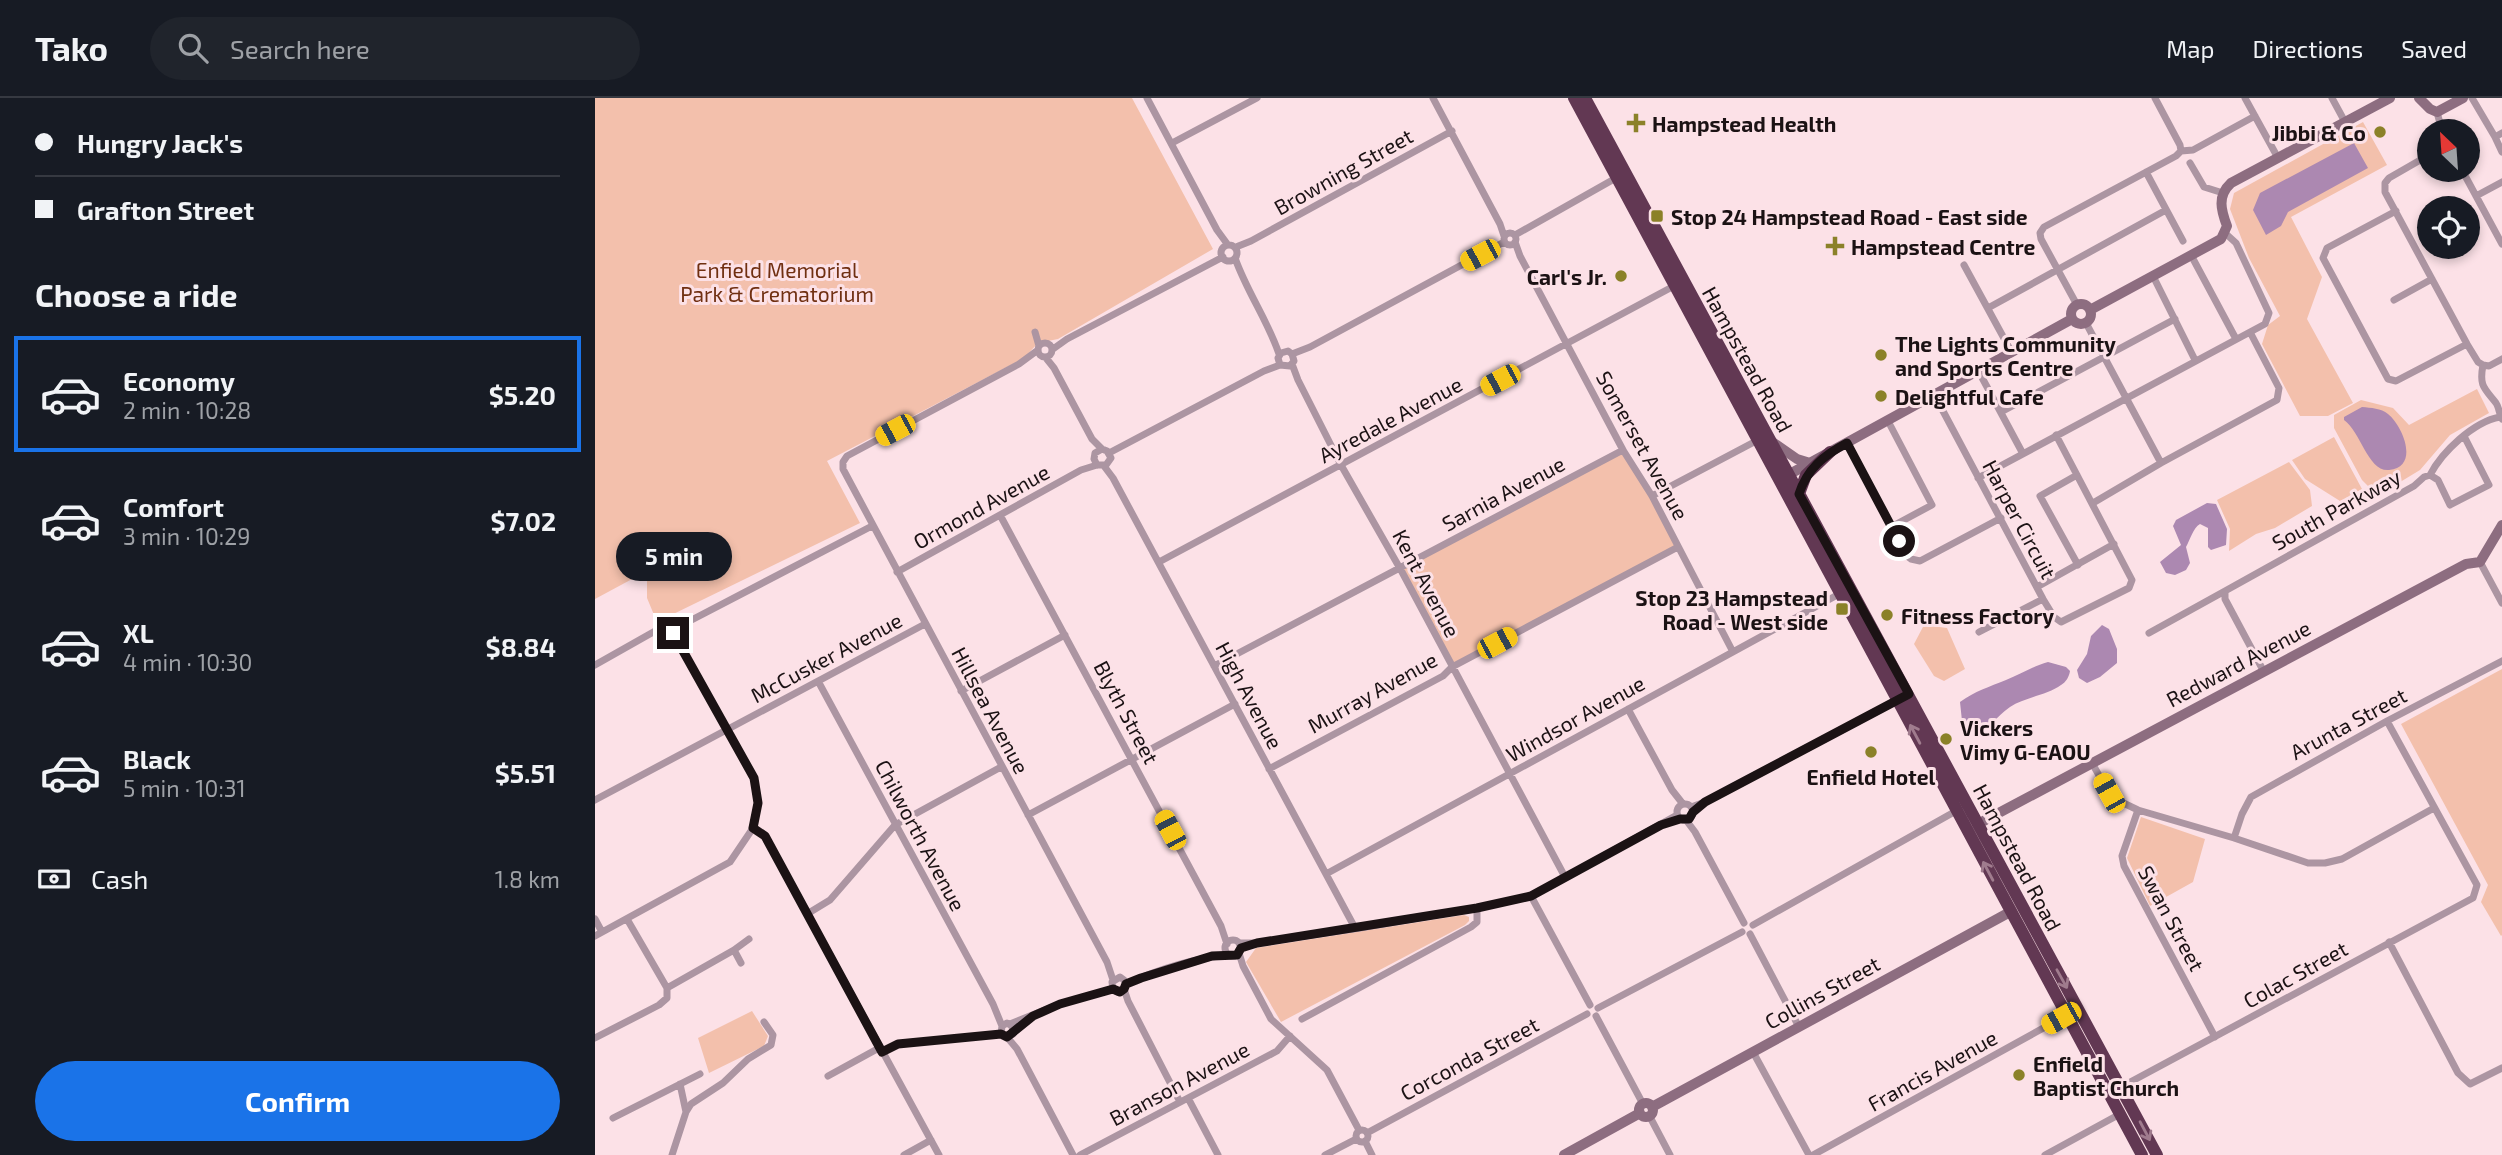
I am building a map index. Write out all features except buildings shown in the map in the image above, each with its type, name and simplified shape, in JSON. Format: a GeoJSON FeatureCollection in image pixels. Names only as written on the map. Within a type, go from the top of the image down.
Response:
{"type":"FeatureCollection","features":[{"type":"Feature","properties":{"kind":"highway","name":"Hampstead Road"},"geometry":{"type":"LineString","coordinates":[[1574,98],[1621,175]]}},
{"type":"Feature","properties":{"kind":"highway","name":"Hampstead Road"},"geometry":{"type":"LineString","coordinates":[[1585,98],[1621,175],[1678,283],[1765,438],[2016,909],[2115,1090],[2132,1108],[2158,1155]]}},
{"type":"Feature","properties":{"kind":"highway","name":"Hampstead Road"},"geometry":{"type":"LineString","coordinates":[[1765,438],[1789,475],[1796,498],[1842,593],[1903,697]]}},
{"type":"Feature","properties":{"kind":"highway"},"geometry":{"type":"LineString","coordinates":[[1796,498],[1806,475],[1830,452]]}},
{"type":"Feature","properties":{"kind":"highway","name":"Hampstead Road"},"geometry":{"type":"LineString","coordinates":[[2115,1090],[2120,1114],[2142,1155]]}},
{"type":"Feature","properties":{"kind":"highway"},"geometry":{"type":"LineString","coordinates":[[2120,1114],[2132,1108]]}},
{"type":"Feature","properties":{"kind":"street","name":"Kent Avenue"},"geometry":{"type":"LineString","coordinates":[[1147,98],[1341,465],[1400,568],[1565,877]]}},
{"type":"Feature","properties":{"kind":"street"},"geometry":{"type":"LineString","coordinates":[[1172,143],[1257,98]]}},
{"type":"Feature","properties":{"kind":"street","name":"Somerset Avenue"},"geometry":{"type":"LineString","coordinates":[[1433,98],[1623,450],[1652,496],[1733,652]]}},
{"type":"Feature","properties":{"kind":"street"},"geometry":{"type":"LineString","coordinates":[[2155,98],[2181,145],[2181,151]]}},
{"type":"Feature","properties":{"kind":"street"},"geometry":{"type":"LineString","coordinates":[[2245,98],[2278,158]]}},
{"type":"Feature","properties":{"kind":"street"},"geometry":{"type":"LineString","coordinates":[[2332,98],[2345,122]]}},
{"type":"Feature","properties":{"kind":"street"},"geometry":{"type":"LineString","coordinates":[[2090,310],[2221,239],[2227,226],[2220,205],[2223,193],[2231,183],[2390,98]]}},
{"type":"Feature","properties":{"kind":"street"},"geometry":{"type":"LineString","coordinates":[[2419,98],[2425,106],[2437,112],[2439,119]]}},
{"type":"Feature","properties":{"kind":"street"},"geometry":{"type":"LineString","coordinates":[[2437,112],[2463,98]]}},
{"type":"Feature","properties":{"kind":"street"},"geometry":{"type":"LineString","coordinates":[[2472,98],[2498,135],[2502,152]]}},
{"type":"Feature","properties":{"kind":"street"},"geometry":{"type":"LineString","coordinates":[[2077,305],[2041,239],[2040,233],[2044,227],[2181,151],[2193,150],[2255,117]]}},
{"type":"Feature","properties":{"kind":"street","name":"Browning Street"},"geometry":{"type":"LineString","coordinates":[[845,475],[843,462],[847,456],[1452,131]]}},
{"type":"Feature","properties":{"kind":"street"},"geometry":{"type":"LineString","coordinates":[[2417,162],[2389,177],[2385,183],[2385,192],[2478,362],[2485,392],[2498,405],[2501,418],[2491,419],[2463,436],[2436,464],[2430,475]]}},
{"type":"Feature","properties":{"kind":"street"},"geometry":{"type":"LineString","coordinates":[[2190,163],[2204,187],[2223,193]]}},
{"type":"Feature","properties":{"kind":"street"},"geometry":{"type":"LineString","coordinates":[[2146,172],[2183,241]]}},
{"type":"Feature","properties":{"kind":"street","name":"Ormond Avenue"},"geometry":{"type":"LineString","coordinates":[[897,572],[1127,444],[1509,239],[1621,175]]}},
{"type":"Feature","properties":{"kind":"street"},"geometry":{"type":"LineString","coordinates":[[2468,182],[2476,196],[2502,182]]}},
{"type":"Feature","properties":{"kind":"street"},"geometry":{"type":"LineString","coordinates":[[2480,203],[2502,244]]}},
{"type":"Feature","properties":{"kind":"street"},"geometry":{"type":"LineString","coordinates":[[1988,308],[2166,210]]}},
{"type":"Feature","properties":{"kind":"street"},"geometry":{"type":"LineString","coordinates":[[2396,211],[2327,248],[2323,258],[2368,343],[2388,379],[2396,381],[2467,344]]}},
{"type":"Feature","properties":{"kind":"street"},"geometry":{"type":"LineString","coordinates":[[1978,478],[2022,452],[2265,324],[2270,317],[2256,284],[2236,243],[2225,233]]}},
{"type":"Feature","properties":{"kind":"street"},"geometry":{"type":"LineString","coordinates":[[2191,256],[2236,339]]}},
{"type":"Feature","properties":{"kind":"street"},"geometry":{"type":"LineString","coordinates":[[1964,265],[2012,353]]}},
{"type":"Feature","properties":{"kind":"street"},"geometry":{"type":"LineString","coordinates":[[2153,276],[2195,360]]}},
{"type":"Feature","properties":{"kind":"street"},"geometry":{"type":"LineString","coordinates":[[2394,300],[2432,279]]}},
{"type":"Feature","properties":{"kind":"street","name":"Ayredale Avenue"},"geometry":{"type":"LineString","coordinates":[[1159,562],[1678,283]]}},
{"type":"Feature","properties":{"kind":"street"},"geometry":{"type":"LineString","coordinates":[[2083,304],[2090,310],[2091,316],[2086,323],[2077,324],[2072,319],[2071,313],[2077,305],[2083,304]]}},
{"type":"Feature","properties":{"kind":"street"},"geometry":{"type":"LineString","coordinates":[[1789,475],[2072,319]]}},
{"type":"Feature","properties":{"kind":"street"},"geometry":{"type":"LineString","coordinates":[[2001,412],[2175,320]]}},
{"type":"Feature","properties":{"kind":"street"},"geometry":{"type":"LineString","coordinates":[[2086,323],[2161,463]]}},
{"type":"Feature","properties":{"kind":"street"},"geometry":{"type":"LineString","coordinates":[[2093,503],[2277,400],[2279,388],[2250,331]]}},
{"type":"Feature","properties":{"kind":"street","name":"High Avenue"},"geometry":{"type":"LineString","coordinates":[[1045,350],[1355,928]]}},
{"type":"Feature","properties":{"kind":"street"},"geometry":{"type":"LineString","coordinates":[[2482,370],[2502,359]]}},
{"type":"Feature","properties":{"kind":"street"},"geometry":{"type":"LineString","coordinates":[[1979,372],[2022,452]]}},
{"type":"Feature","properties":{"kind":"street","name":"Harper Circuit"},"geometry":{"type":"LineString","coordinates":[[1935,396],[2043,599],[2054,617],[2061,622],[2129,588],[2132,580],[2056,435]]}},
{"type":"Feature","properties":{"kind":"street"},"geometry":{"type":"LineString","coordinates":[[1888,421],[1932,505],[1891,527]]}},
{"type":"Feature","properties":{"kind":"street","name":"South Parkway"},"geometry":{"type":"LineString","coordinates":[[2149,633],[2430,475],[2438,480],[2450,505],[2489,485],[2463,436]]}},
{"type":"Feature","properties":{"kind":"street"},"geometry":{"type":"LineString","coordinates":[[1652,496],[1765,438],[1797,459],[1810,463]]}},
{"type":"Feature","properties":{"kind":"street"},"geometry":{"type":"LineString","coordinates":[[1847,443],[1907,556],[1920,561],[2001,518]]}},
{"type":"Feature","properties":{"kind":"street","name":"Sarnia Avenue"},"geometry":{"type":"LineString","coordinates":[[1214,666],[1623,450]]}},
{"type":"Feature","properties":{"kind":"street","name":"Hillsea Avenue"},"geometry":{"type":"LineString","coordinates":[[845,475],[1180,1102]]}},
{"type":"Feature","properties":{"kind":"street"},"geometry":{"type":"LineString","coordinates":[[2077,475],[2040,496],[2078,565]]}},
{"type":"Feature","properties":{"kind":"street","name":"Blyth Street"},"geometry":{"type":"LineString","coordinates":[[1000,515],[1271,1019],[1327,1070],[1372,1155]]}},
{"type":"Feature","properties":{"kind":"street"},"geometry":{"type":"LineString","coordinates":[[2502,525],[2480,562],[2502,603]]}},
{"type":"Feature","properties":{"kind":"street"},"geometry":{"type":"LineString","coordinates":[[595,665],[872,526]]}},
{"type":"Feature","properties":{"kind":"street"},"geometry":{"type":"LineString","coordinates":[[2037,587],[2114,544]]}},
{"type":"Feature","properties":{"kind":"street","name":"Murray Avenue"},"geometry":{"type":"LineString","coordinates":[[1269,769],[1443,676],[1452,667],[1678,547]]}},
{"type":"Feature","properties":{"kind":"street","name":"Redward Avenue"},"geometry":{"type":"LineString","coordinates":[[1972,827],[2466,564],[2480,562]]}},
{"type":"Feature","properties":{"kind":"street"},"geometry":{"type":"LineString","coordinates":[[2225,591],[2225,599],[2264,672]]}},
{"type":"Feature","properties":{"kind":"street","name":"Windsor Avenue"},"geometry":{"type":"LineString","coordinates":[[1326,874],[1842,593]]}},
{"type":"Feature","properties":{"kind":"street"},"geometry":{"type":"LineString","coordinates":[[1979,632],[2043,599]]}},
{"type":"Feature","properties":{"kind":"street","name":"McCusker Avenue"},"geometry":{"type":"LineString","coordinates":[[595,800],[925,624]]}},
{"type":"Feature","properties":{"kind":"street"},"geometry":{"type":"LineString","coordinates":[[595,919],[599,934],[730,862],[753,828],[758,803],[754,778],[673,628]]}},
{"type":"Feature","properties":{"kind":"street"},"geometry":{"type":"LineString","coordinates":[[961,691],[1065,635]]}},
{"type":"Feature","properties":{"kind":"street","name":"Arunta Street"},"geometry":{"type":"LineString","coordinates":[[2234,838],[2251,797],[2502,661]]}},
{"type":"Feature","properties":{"kind":"street","name":"Chilworth Avenue"},"geometry":{"type":"LineString","coordinates":[[818,681],[1073,1155]]}},
{"type":"Feature","properties":{"kind":"street"},"geometry":{"type":"LineString","coordinates":[[828,1076],[898,1044],[982,1036],[1007,1030],[1060,1004],[1257,943],[1477,908],[1531,896],[1903,697]]}},
{"type":"Feature","properties":{"kind":"street"},"geometry":{"type":"LineString","coordinates":[[1028,815],[1235,704]]}},
{"type":"Feature","properties":{"kind":"street"},"geometry":{"type":"LineString","coordinates":[[1628,709],[1746,927],[1745,935],[1750,934],[1799,1027]]}},
{"type":"Feature","properties":{"kind":"street"},"geometry":{"type":"LineString","coordinates":[[2092,763],[2109,793],[2138,810],[2308,863],[2325,863],[2342,859],[2434,808],[2387,721]]}},
{"type":"Feature","properties":{"kind":"street"},"geometry":{"type":"LineString","coordinates":[[807,914],[830,901],[895,825],[1001,767]]}},
{"type":"Feature","properties":{"kind":"street","name":"Corconda Street"},"geometry":{"type":"LineString","coordinates":[[1325,1155],[1962,808]]}},
{"type":"Feature","properties":{"kind":"street","name":"Colac Street"},"geometry":{"type":"LineString","coordinates":[[2115,1090],[2473,898],[2477,885],[2434,808]]}},
{"type":"Feature","properties":{"kind":"street","name":"Swan Street"},"geometry":{"type":"LineString","coordinates":[[2138,810],[2122,856],[2124,866],[2215,1037]]}},
{"type":"Feature","properties":{"kind":"street"},"geometry":{"type":"LineString","coordinates":[[753,828],[765,836],[939,1155]]}},
{"type":"Feature","properties":{"kind":"street"},"geometry":{"type":"LineString","coordinates":[[1531,896],[1670,1155]]}},
{"type":"Feature","properties":{"kind":"street"},"geometry":{"type":"LineString","coordinates":[[1302,1018],[1471,927],[1477,922],[1477,908]]}},
{"type":"Feature","properties":{"kind":"street","name":"Collins Street"},"geometry":{"type":"LineString","coordinates":[[1564,1155],[2016,909]]}},
{"type":"Feature","properties":{"kind":"street"},"geometry":{"type":"LineString","coordinates":[[595,1038],[659,1005],[667,998],[667,988],[627,919]]}},
{"type":"Feature","properties":{"kind":"street"},"geometry":{"type":"LineString","coordinates":[[667,988],[749,939]]}},
{"type":"Feature","properties":{"kind":"street"},"geometry":{"type":"LineString","coordinates":[[2389,942],[2458,1073],[2470,1084],[2502,1069]]}},
{"type":"Feature","properties":{"kind":"street"},"geometry":{"type":"LineString","coordinates":[[734,950],[741,963]]}},
{"type":"Feature","properties":{"kind":"street","name":"Francis Avenue"},"geometry":{"type":"LineString","coordinates":[[1811,1155],[2073,1012]]}},
{"type":"Feature","properties":{"kind":"street"},"geometry":{"type":"LineString","coordinates":[[672,1155],[691,1104],[771,1045],[773,1035],[764,1022]]}},
{"type":"Feature","properties":{"kind":"street","name":"Branson Avenue"},"geometry":{"type":"LineString","coordinates":[[1080,1155],[1277,1051],[1290,1035]]}},
{"type":"Feature","properties":{"kind":"street"},"geometry":{"type":"LineString","coordinates":[[1753,1052],[1811,1155]]}},
{"type":"Feature","properties":{"kind":"street"},"geometry":{"type":"LineString","coordinates":[[613,1118],[700,1074]]}},
{"type":"Feature","properties":{"kind":"street"},"geometry":{"type":"LineString","coordinates":[[680,1084],[686,1112]]}},
{"type":"Feature","properties":{"kind":"street"},"geometry":{"type":"LineString","coordinates":[[1188,1098],[1218,1155]]}},
{"type":"Feature","properties":{"kind":"street"},"geometry":{"type":"LineString","coordinates":[[2045,1155],[2120,1114]]}},
{"type":"Feature","properties":{"kind":"street"},"geometry":{"type":"LineString","coordinates":[[904,1155],[931,1140]]}},
{"type":"Feature","properties":{"kind":"green space","name":"Enfield Memorial Park & Crematorium"},"geometry":{"type":"Polygon","coordinates":[[[595,98],[1132,98],[1213,249],[1058,339],[1038,343],[1024,358],[827,461],[860,523],[657,622],[647,598],[647,571],[595,599],[595,98]]]}},
{"type":"Feature","properties":{"kind":"green space"},"geometry":{"type":"Polygon","coordinates":[[[2363,122],[2387,165],[2291,217],[2322,277],[2307,319],[2353,403],[2328,416],[2300,416],[2262,344],[2268,325],[2280,316],[2249,258],[2230,209],[2234,193],[2363,122]]]}},
{"type":"Feature","properties":{"kind":"green space"},"geometry":{"type":"Polygon","coordinates":[[[2477,389],[2489,413],[2450,435],[2420,470],[2382,493],[2371,489],[2362,480],[2334,428],[2334,415],[2361,400],[2393,408],[2409,425],[2477,389]]]}},
{"type":"Feature","properties":{"kind":"green space"},"geometry":{"type":"Polygon","coordinates":[[[2334,437],[2362,489],[2340,501],[2305,479],[2292,460],[2334,437]]]}},
{"type":"Feature","properties":{"kind":"green space"},"geometry":{"type":"Polygon","coordinates":[[[1623,450],[1678,547],[1452,667],[1400,568],[1623,450]]]}},
{"type":"Feature","properties":{"kind":"green space"},"geometry":{"type":"Polygon","coordinates":[[[2289,462],[2310,490],[2312,506],[2229,551],[2230,529],[2217,500],[2289,462]]]}},
{"type":"Feature","properties":{"kind":"green space"},"geometry":{"type":"Polygon","coordinates":[[[1924,625],[1947,628],[1965,669],[1944,681],[1934,676],[1914,644],[1924,625]]]}},
{"type":"Feature","properties":{"kind":"green space"},"geometry":{"type":"Polygon","coordinates":[[[2502,669],[2501,936],[2481,902],[2488,885],[2401,724],[2502,669]]]}},
{"type":"Feature","properties":{"kind":"green space"},"geometry":{"type":"Polygon","coordinates":[[[2141,817],[2205,839],[2193,882],[2150,906],[2127,858],[2141,817]]]}},
{"type":"Feature","properties":{"kind":"green space"},"geometry":{"type":"Polygon","coordinates":[[[1464,915],[1469,917],[1465,925],[1281,1022],[1246,962],[1256,948],[1464,915]]]}},
{"type":"Feature","properties":{"kind":"green space"},"geometry":{"type":"Polygon","coordinates":[[[752,1011],[768,1036],[764,1046],[709,1073],[698,1038],[752,1011]]]}},
{"type":"Feature","properties":{"kind":"shaded area"},"geometry":{"type":"Polygon","coordinates":[[[2354,143],[2368,168],[2288,212],[2281,226],[2266,235],[2253,210],[2260,193],[2354,143]]]}},
{"type":"Feature","properties":{"kind":"shaded area"},"geometry":{"type":"Polygon","coordinates":[[[2362,407],[2385,412],[2399,427],[2406,445],[2406,454],[2404,462],[2398,467],[2389,470],[2375,465],[2344,420],[2344,417],[2362,407]]]}},
{"type":"Feature","properties":{"kind":"shaded area"},"geometry":{"type":"Polygon","coordinates":[[[2207,503],[2216,504],[2227,529],[2226,545],[2211,550],[2208,547],[2208,528],[2200,524],[2186,547],[2190,563],[2186,570],[2175,575],[2166,573],[2160,562],[2181,545],[2173,526],[2176,520],[2207,503]]]}},
{"type":"Feature","properties":{"kind":"shaded area"},"geometry":{"type":"Polygon","coordinates":[[[2102,625],[2109,629],[2117,649],[2117,663],[2100,677],[2087,683],[2079,678],[2077,670],[2087,654],[2091,636],[2102,625]]]}},
{"type":"Feature","properties":{"kind":"shaded area"},"geometry":{"type":"Polygon","coordinates":[[[2048,662],[2066,667],[2070,671],[2063,684],[2016,704],[1980,729],[1973,731],[1962,721],[1960,702],[1982,689],[2048,662]]]}},
{"type":"Feature","properties":{"kind":"place","name":"Hampstead Health"},"geometry":{"type":"Point","coordinates":[1636,123]}},
{"type":"Feature","properties":{"kind":"place","name":"Jibbi & Co"},"geometry":{"type":"Point","coordinates":[2380,132]}},
{"type":"Feature","properties":{"kind":"place","name":"Stop 24 Hampstead Road - East side"},"geometry":{"type":"Point","coordinates":[1657,216]}},
{"type":"Feature","properties":{"kind":"place","name":"Hampstead Centre"},"geometry":{"type":"Point","coordinates":[1835,246]}},
{"type":"Feature","properties":{"kind":"place","name":"Carl's Jr."},"geometry":{"type":"Point","coordinates":[1621,276]}},
{"type":"Feature","properties":{"kind":"place","name":"The Lights Community and Sports Centre"},"geometry":{"type":"Point","coordinates":[1881,355]}},
{"type":"Feature","properties":{"kind":"place","name":"Delightful Cafe"},"geometry":{"type":"Point","coordinates":[1881,396]}},
{"type":"Feature","properties":{"kind":"place","name":"Stop 23 Hampstead Road - West side"},"geometry":{"type":"Point","coordinates":[1842,609]}},
{"type":"Feature","properties":{"kind":"place","name":"Fitness Factory"},"geometry":{"type":"Point","coordinates":[1887,615]}},
{"type":"Feature","properties":{"kind":"place","name":"Vickers Vimy G-EAOU"},"geometry":{"type":"Point","coordinates":[1946,739]}},
{"type":"Feature","properties":{"kind":"place","name":"Enfield Hotel"},"geometry":{"type":"Point","coordinates":[1871,752]}},
{"type":"Feature","properties":{"kind":"place","name":"Enfield Baptist Church"},"geometry":{"type":"Point","coordinates":[2019,1075]}},
{"type":"Feature","properties":{"kind":"route"},"geometry":{"type":"LineString","coordinates":[[673,633],[681,643],[754,778],[758,803],[753,828],[765,836],[882,1052],[898,1044],[1001,1034],[1007,1037],[1033,1016],[1060,1004],[1097,992],[1113,989],[1120,992],[1126,984],[1141,978],[1212,956],[1237,955],[1241,948],[1257,943],[1477,908],[1531,896],[1661,825],[1689,819],[1705,802],[1909,694],[1799,494],[1806,475],[1830,452],[1847,443],[1899,541]]}}]}
